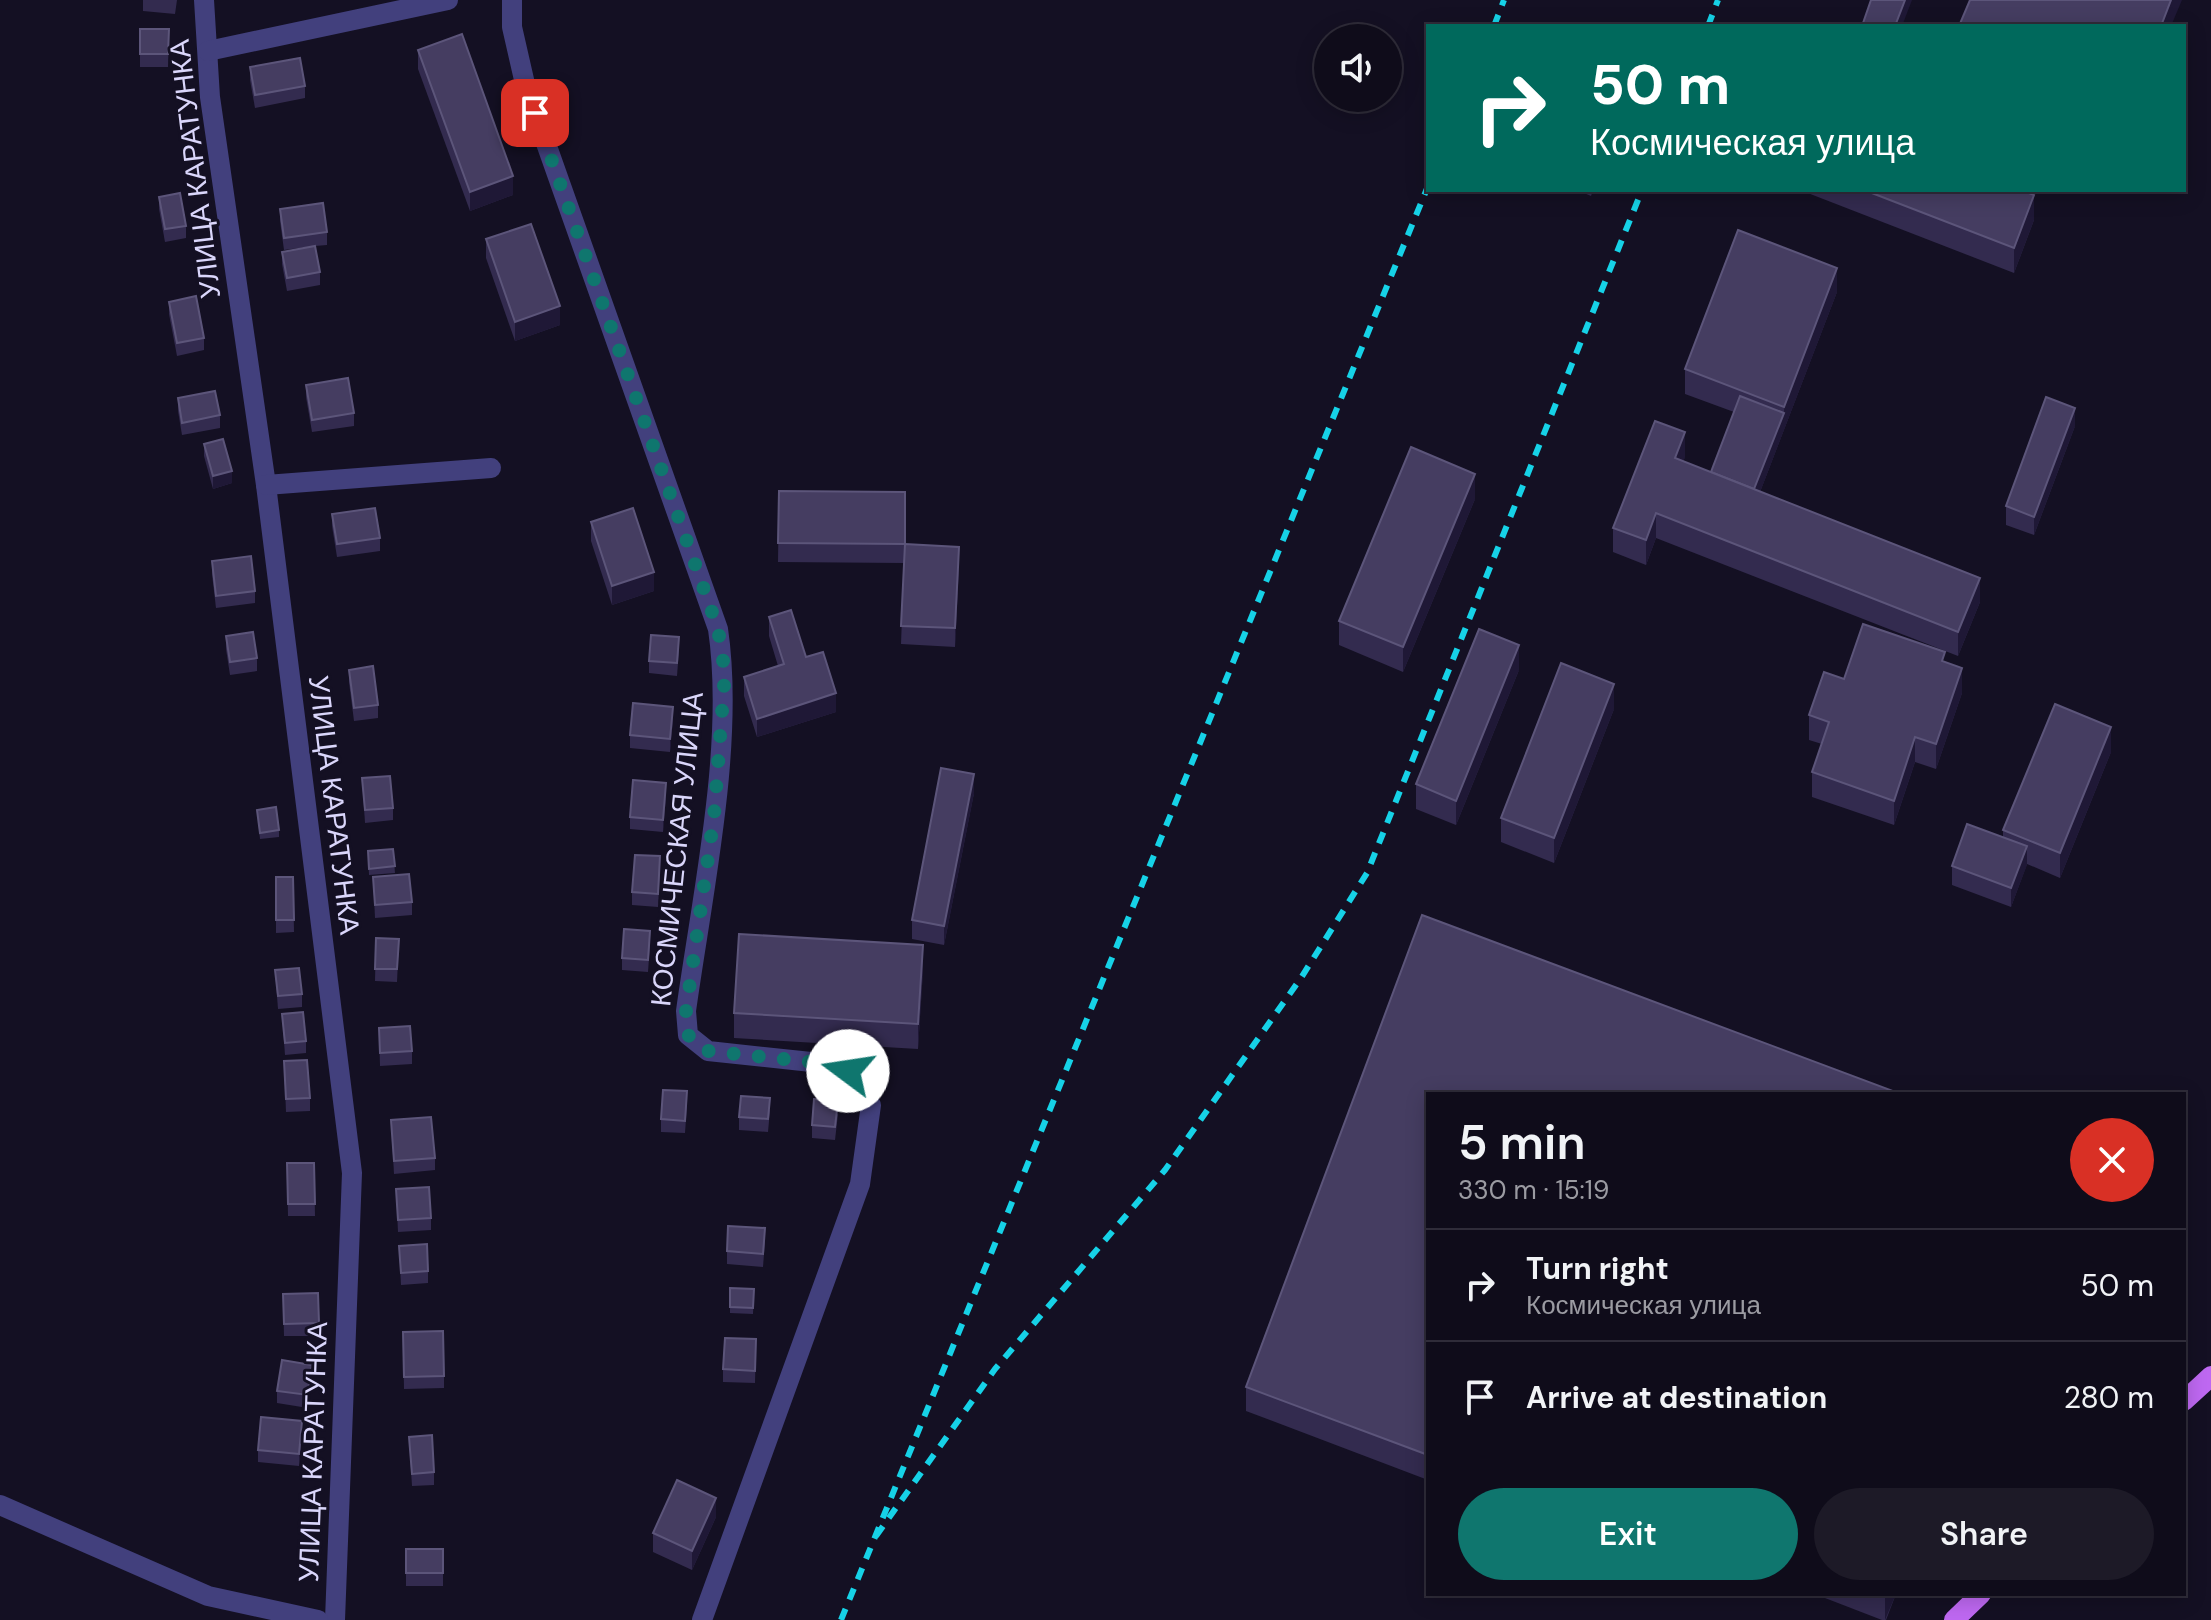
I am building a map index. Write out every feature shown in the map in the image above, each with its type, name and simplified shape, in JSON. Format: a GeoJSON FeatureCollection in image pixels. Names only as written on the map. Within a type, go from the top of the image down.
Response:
{"type":"FeatureCollection","features":[{"type":"Feature","properties":{"kind":"main road"},"geometry":{"type":"LineString","coordinates":[[2186,1399],[2211,1376]]}},
{"type":"Feature","properties":{"kind":"main road"},"geometry":{"type":"LineString","coordinates":[[1954,1620],[1979,1596]]}},
{"type":"Feature","properties":{"kind":"street","name":"УЛИЦА КАРАТУНКА"},"geometry":{"type":"LineString","coordinates":[[204,0],[210,97],[266,485],[352,1173],[335,1620]]}},
{"type":"Feature","properties":{"kind":"street"},"geometry":{"type":"LineString","coordinates":[[208,51],[448,0]]}},
{"type":"Feature","properties":{"kind":"street","name":"КОСМИЧЕСКАЯ УЛИЦА"},"geometry":{"type":"LineString","coordinates":[[512,0],[512,27],[525,84],[718,629],[724,687],[714,816],[686,1011],[688,1035],[708,1051],[830,1064],[848,1071],[871,1105],[860,1184],[702,1620]]}},
{"type":"Feature","properties":{"kind":"street"},"geometry":{"type":"LineString","coordinates":[[266,485],[491,468]]}},
{"type":"Feature","properties":{"kind":"street"},"geometry":{"type":"LineString","coordinates":[[0,1505],[208,1596],[318,1620]]}},
{"type":"Feature","properties":{"kind":"building"},"geometry":{"type":"Polygon","coordinates":[[[1871,0],[1905,0],[1896,24],[1863,24],[1871,0]]]}},
{"type":"Feature","properties":{"kind":"building"},"geometry":{"type":"Polygon","coordinates":[[[1970,0],[2171,0],[2162,24],[1960,24],[1970,0]]]}},
{"type":"Feature","properties":{"kind":"building"},"geometry":{"type":"Polygon","coordinates":[[[140,29],[169,29],[168,54],[140,54],[140,29]]]}},
{"type":"Feature","properties":{"kind":"building"},"geometry":{"type":"Polygon","coordinates":[[[462,34],[513,176],[470,192],[418,50],[462,34]]]}},
{"type":"Feature","properties":{"kind":"building"},"geometry":{"type":"Polygon","coordinates":[[[300,58],[305,86],[255,95],[250,67],[300,58]]]}},
{"type":"Feature","properties":{"kind":"building"},"geometry":{"type":"Polygon","coordinates":[[[1869,192],[2026,192],[2034,195],[2014,248],[1869,192]]]}},
{"type":"Feature","properties":{"kind":"building"},"geometry":{"type":"Polygon","coordinates":[[[180,193],[186,226],[165,229],[159,197],[180,193]]]}},
{"type":"Feature","properties":{"kind":"building"},"geometry":{"type":"Polygon","coordinates":[[[323,203],[327,232],[284,238],[280,209],[323,203]]]}},
{"type":"Feature","properties":{"kind":"building"},"geometry":{"type":"Polygon","coordinates":[[[531,224],[560,306],[515,322],[486,239],[531,224]]]}},
{"type":"Feature","properties":{"kind":"building"},"geometry":{"type":"Polygon","coordinates":[[[1738,230],[1837,268],[1784,407],[1685,369],[1738,230]]]}},
{"type":"Feature","properties":{"kind":"building"},"geometry":{"type":"Polygon","coordinates":[[[315,246],[320,272],[287,278],[282,252],[315,246]]]}},
{"type":"Feature","properties":{"kind":"building"},"geometry":{"type":"Polygon","coordinates":[[[196,296],[204,338],[177,343],[169,302],[196,296]]]}},
{"type":"Feature","properties":{"kind":"building"},"geometry":{"type":"Polygon","coordinates":[[[348,378],[354,413],[312,420],[306,385],[348,378]]]}},
{"type":"Feature","properties":{"kind":"building"},"geometry":{"type":"Polygon","coordinates":[[[215,391],[220,415],[182,423],[178,398],[215,391]]]}},
{"type":"Feature","properties":{"kind":"building"},"geometry":{"type":"Polygon","coordinates":[[[1740,396],[1784,413],[1754,489],[1711,472],[1740,396]]]}},
{"type":"Feature","properties":{"kind":"building"},"geometry":{"type":"Polygon","coordinates":[[[2046,397],[2075,408],[2034,517],[2006,506],[2046,397]]]}},
{"type":"Feature","properties":{"kind":"building"},"geometry":{"type":"Polygon","coordinates":[[[1655,421],[1685,432],[1675,458],[1980,578],[1958,632],[1656,513],[1646,540],[1613,528],[1655,421]]]}},
{"type":"Feature","properties":{"kind":"building"},"geometry":{"type":"Polygon","coordinates":[[[223,439],[232,471],[213,476],[204,444],[223,439]]]}},
{"type":"Feature","properties":{"kind":"building"},"geometry":{"type":"Polygon","coordinates":[[[1411,447],[1475,474],[1403,647],[1339,621],[1411,447]]]}},
{"type":"Feature","properties":{"kind":"building"},"geometry":{"type":"Polygon","coordinates":[[[779,491],[905,492],[905,544],[778,543],[779,491]]]}},
{"type":"Feature","properties":{"kind":"building"},"geometry":{"type":"Polygon","coordinates":[[[375,508],[380,538],[337,544],[332,514],[375,508]]]}},
{"type":"Feature","properties":{"kind":"building"},"geometry":{"type":"Polygon","coordinates":[[[633,508],[654,572],[612,586],[591,522],[633,508]]]}},
{"type":"Feature","properties":{"kind":"building"},"geometry":{"type":"Polygon","coordinates":[[[905,544],[959,547],[955,628],[901,626],[905,544]]]}},
{"type":"Feature","properties":{"kind":"building"},"geometry":{"type":"Polygon","coordinates":[[[251,556],[255,591],[216,596],[212,561],[251,556]]]}},
{"type":"Feature","properties":{"kind":"building"},"geometry":{"type":"Polygon","coordinates":[[[791,610],[806,657],[823,652],[836,693],[757,719],[744,677],[784,664],[769,617],[791,610]]]}},
{"type":"Feature","properties":{"kind":"building"},"geometry":{"type":"Polygon","coordinates":[[[1863,624],[1945,652],[1942,661],[1962,668],[1936,744],[1915,737],[1894,801],[1812,772],[1829,722],[1809,715],[1824,672],[1844,679],[1863,624]]]}},
{"type":"Feature","properties":{"kind":"building"},"geometry":{"type":"Polygon","coordinates":[[[1479,629],[1519,645],[1456,801],[1416,784],[1479,629]]]}},
{"type":"Feature","properties":{"kind":"building"},"geometry":{"type":"Polygon","coordinates":[[[253,632],[257,658],[230,662],[226,636],[253,632]]]}},
{"type":"Feature","properties":{"kind":"building"},"geometry":{"type":"Polygon","coordinates":[[[651,635],[679,637],[677,663],[649,661],[651,635]]]}},
{"type":"Feature","properties":{"kind":"building"},"geometry":{"type":"Polygon","coordinates":[[[1561,663],[1614,684],[1554,838],[1501,818],[1561,663]]]}},
{"type":"Feature","properties":{"kind":"building"},"geometry":{"type":"Polygon","coordinates":[[[373,666],[378,705],[354,708],[349,670],[373,666]]]}},
{"type":"Feature","properties":{"kind":"building"},"geometry":{"type":"Polygon","coordinates":[[[633,703],[673,707],[670,739],[630,735],[633,703]]]}},
{"type":"Feature","properties":{"kind":"building"},"geometry":{"type":"Polygon","coordinates":[[[2055,704],[2111,727],[2060,853],[2003,830],[2055,704]]]}},
{"type":"Feature","properties":{"kind":"building"},"geometry":{"type":"Polygon","coordinates":[[[941,768],[974,774],[944,926],[912,920],[941,768]]]}},
{"type":"Feature","properties":{"kind":"building"},"geometry":{"type":"Polygon","coordinates":[[[390,776],[393,808],[365,810],[362,778],[390,776]]]}},
{"type":"Feature","properties":{"kind":"building"},"geometry":{"type":"Polygon","coordinates":[[[633,780],[666,783],[663,820],[630,817],[633,780]]]}},
{"type":"Feature","properties":{"kind":"building"},"geometry":{"type":"Polygon","coordinates":[[[276,807],[279,830],[260,833],[257,810],[276,807]]]}},
{"type":"Feature","properties":{"kind":"building"},"geometry":{"type":"Polygon","coordinates":[[[1967,824],[2027,846],[2011,888],[1952,866],[1967,824]]]}},
{"type":"Feature","properties":{"kind":"building"},"geometry":{"type":"Polygon","coordinates":[[[393,849],[395,866],[369,869],[368,851],[393,849]]]}},
{"type":"Feature","properties":{"kind":"building"},"geometry":{"type":"Polygon","coordinates":[[[635,855],[660,856],[658,894],[632,892],[635,855]]]}},
{"type":"Feature","properties":{"kind":"building"},"geometry":{"type":"Polygon","coordinates":[[[409,874],[412,902],[375,905],[373,877],[409,874]]]}},
{"type":"Feature","properties":{"kind":"building"},"geometry":{"type":"Polygon","coordinates":[[[276,877],[293,877],[294,920],[276,920],[276,877]]]}},
{"type":"Feature","properties":{"kind":"building"},"geometry":{"type":"Polygon","coordinates":[[[1422,915],[1893,1091],[1426,1092],[1426,1454],[1246,1387],[1422,915]]]}},
{"type":"Feature","properties":{"kind":"building"},"geometry":{"type":"Polygon","coordinates":[[[624,929],[650,931],[648,960],[622,958],[624,929]]]}},
{"type":"Feature","properties":{"kind":"building"},"geometry":{"type":"Polygon","coordinates":[[[739,934],[923,945],[918,1024],[734,1013],[739,934]]]}},
{"type":"Feature","properties":{"kind":"building"},"geometry":{"type":"Polygon","coordinates":[[[376,938],[399,939],[397,969],[375,969],[376,938]]]}},
{"type":"Feature","properties":{"kind":"building"},"geometry":{"type":"Polygon","coordinates":[[[299,968],[302,994],[278,996],[275,970],[299,968]]]}},
{"type":"Feature","properties":{"kind":"building"},"geometry":{"type":"Polygon","coordinates":[[[303,1012],[306,1041],[285,1043],[282,1014],[303,1012]]]}},
{"type":"Feature","properties":{"kind":"building"},"geometry":{"type":"Polygon","coordinates":[[[410,1026],[412,1051],[380,1053],[379,1028],[410,1026]]]}},
{"type":"Feature","properties":{"kind":"building"},"geometry":{"type":"Polygon","coordinates":[[[307,1060],[310,1098],[286,1099],[284,1061],[307,1060]]]}},
{"type":"Feature","properties":{"kind":"building"},"geometry":{"type":"Polygon","coordinates":[[[663,1090],[687,1091],[685,1121],[661,1119],[663,1090]]]}},
{"type":"Feature","properties":{"kind":"building"},"geometry":{"type":"Polygon","coordinates":[[[741,1096],[770,1098],[768,1119],[739,1117],[741,1096]]]}},
{"type":"Feature","properties":{"kind":"building"},"geometry":{"type":"Polygon","coordinates":[[[814,1099],[838,1101],[835,1127],[812,1125],[814,1099]]]}},
{"type":"Feature","properties":{"kind":"building"},"geometry":{"type":"Polygon","coordinates":[[[431,1117],[435,1158],[394,1161],[391,1120],[431,1117]]]}},
{"type":"Feature","properties":{"kind":"building"},"geometry":{"type":"Polygon","coordinates":[[[287,1163],[314,1163],[315,1204],[288,1204],[287,1163]]]}},
{"type":"Feature","properties":{"kind":"building"},"geometry":{"type":"Polygon","coordinates":[[[429,1187],[431,1218],[398,1220],[396,1189],[429,1187]]]}},
{"type":"Feature","properties":{"kind":"building"},"geometry":{"type":"Polygon","coordinates":[[[728,1226],[765,1228],[763,1254],[727,1251],[728,1226]]]}},
{"type":"Feature","properties":{"kind":"building"},"geometry":{"type":"Polygon","coordinates":[[[427,1244],[428,1271],[401,1273],[399,1246],[427,1244]]]}},
{"type":"Feature","properties":{"kind":"building"},"geometry":{"type":"Polygon","coordinates":[[[730,1288],[754,1289],[753,1308],[730,1307],[730,1288]]]}},
{"type":"Feature","properties":{"kind":"building"},"geometry":{"type":"Polygon","coordinates":[[[318,1293],[319,1323],[284,1324],[283,1294],[318,1293]]]}},
{"type":"Feature","properties":{"kind":"building"},"geometry":{"type":"Polygon","coordinates":[[[443,1331],[444,1376],[404,1377],[403,1332],[443,1331]]]}},
{"type":"Feature","properties":{"kind":"building"},"geometry":{"type":"Polygon","coordinates":[[[725,1338],[756,1339],[755,1371],[723,1369],[725,1338]]]}},
{"type":"Feature","properties":{"kind":"building"},"geometry":{"type":"Polygon","coordinates":[[[282,1360],[312,1365],[308,1395],[277,1391],[282,1360]]]}},
{"type":"Feature","properties":{"kind":"building"},"geometry":{"type":"Polygon","coordinates":[[[261,1417],[302,1421],[299,1454],[258,1450],[261,1417]]]}},
{"type":"Feature","properties":{"kind":"building"},"geometry":{"type":"Polygon","coordinates":[[[432,1435],[434,1472],[412,1474],[409,1437],[432,1435]]]}},
{"type":"Feature","properties":{"kind":"building"},"geometry":{"type":"Polygon","coordinates":[[[677,1480],[716,1498],[692,1551],[653,1533],[677,1480]]]}},
{"type":"Feature","properties":{"kind":"building"},"geometry":{"type":"Polygon","coordinates":[[[406,1549],[443,1549],[443,1573],[406,1573],[406,1549]]]}},
{"type":"Feature","properties":{"kind":"railway"},"geometry":{"type":"LineString","coordinates":[[1495,24],[1504,0]]}},
{"type":"Feature","properties":{"kind":"railway"},"geometry":{"type":"LineString","coordinates":[[1709,24],[1718,0]]}},
{"type":"Feature","properties":{"kind":"railway"},"geometry":{"type":"LineString","coordinates":[[841,1620],[1426,191]]}},
{"type":"Feature","properties":{"kind":"railway"},"geometry":{"type":"LineString","coordinates":[[876,1536],[995,1369],[1165,1170],[1301,978],[1367,873],[1641,192]]}},
{"type":"Feature","properties":{"kind":"route"},"geometry":{"type":"LineString","coordinates":[[535,113],[718,629],[725,673],[714,816],[686,1011],[688,1035],[708,1051],[830,1064],[848,1071]]}}]}
